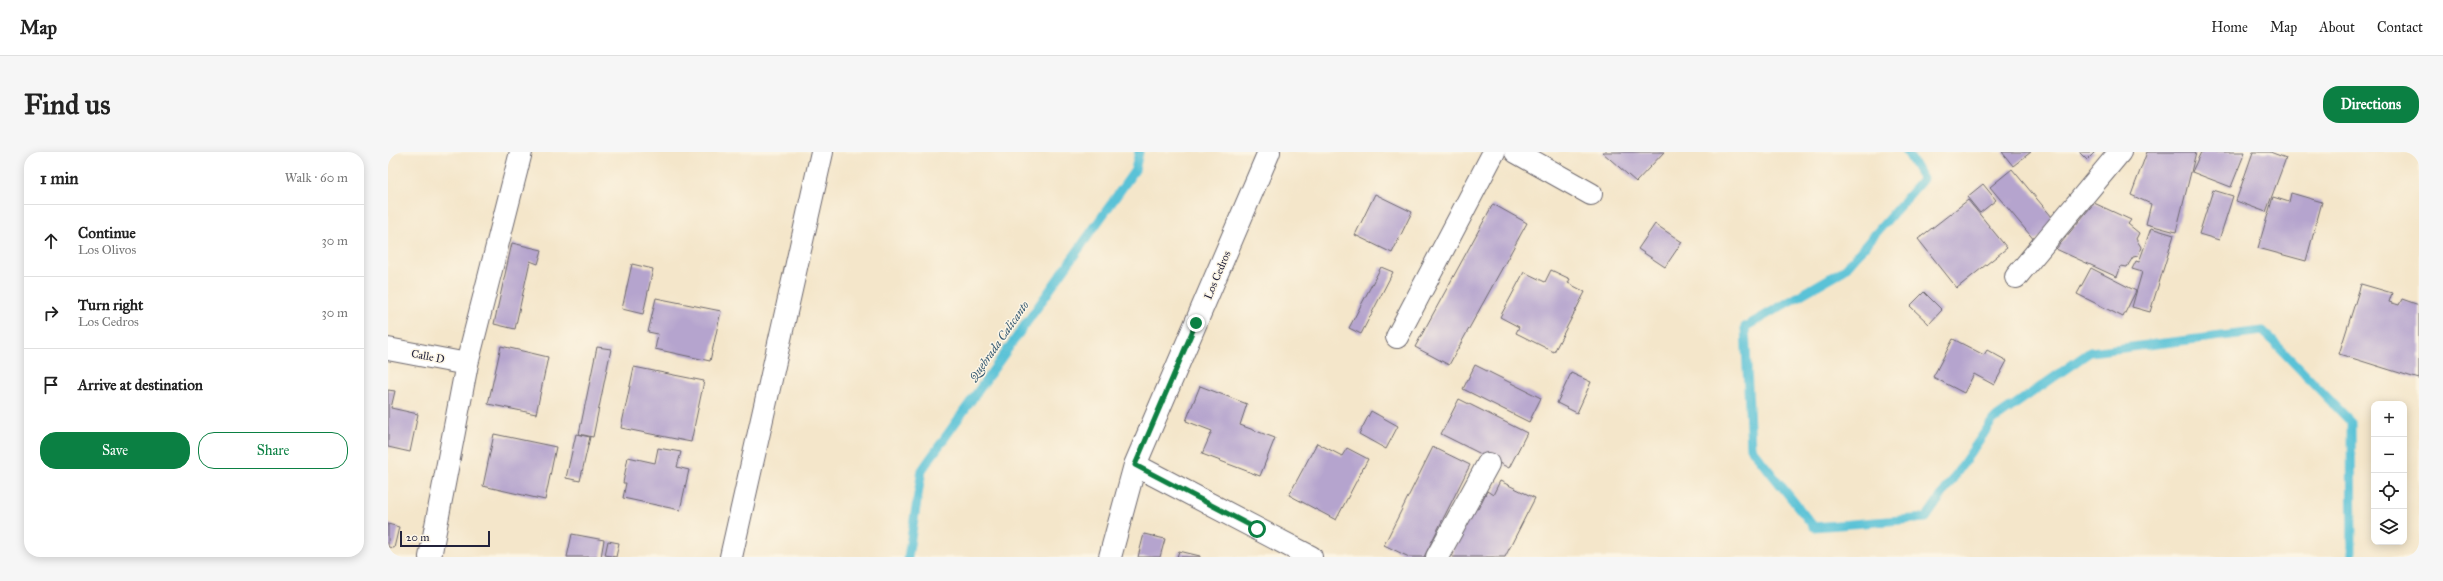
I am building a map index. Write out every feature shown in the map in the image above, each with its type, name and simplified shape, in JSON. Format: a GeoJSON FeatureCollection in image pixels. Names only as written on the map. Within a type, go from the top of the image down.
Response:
{"type":"FeatureCollection","features":[{"type":"Feature","properties":{"kind":"street"},"geometry":{"type":"LineString","coordinates":[[430,557],[468,364],[521,152]]}},
{"type":"Feature","properties":{"kind":"street"},"geometry":{"type":"LineString","coordinates":[[731,557],[822,152]]}},
{"type":"Feature","properties":{"kind":"street","name":"Los Cedros"},"geometry":{"type":"LineString","coordinates":[[1110,557],[1135,465],[1269,152]]}},
{"type":"Feature","properties":{"kind":"street"},"geometry":{"type":"LineString","coordinates":[[1397,337],[1494,152]]}},
{"type":"Feature","properties":{"kind":"street"},"geometry":{"type":"LineString","coordinates":[[1516,152],[1591,194]]}},
{"type":"Feature","properties":{"kind":"street"},"geometry":{"type":"LineString","coordinates":[[2016,276],[2120,152]]}},
{"type":"Feature","properties":{"kind":"street","name":"Calle D"},"geometry":{"type":"LineString","coordinates":[[388,349],[468,364]]}},
{"type":"Feature","properties":{"kind":"street"},"geometry":{"type":"LineString","coordinates":[[1437,557],[1488,464]]}},
{"type":"Feature","properties":{"kind":"street"},"geometry":{"type":"LineString","coordinates":[[1135,465],[1311,557]]}},
{"type":"Feature","properties":{"kind":"building"},"geometry":{"type":"Polygon","coordinates":[[[1602,152],[1664,152],[1636,182],[1602,152]]]}},
{"type":"Feature","properties":{"kind":"building"},"geometry":{"type":"Polygon","coordinates":[[[2002,152],[2031,152],[2013,166],[2002,152]]]}},
{"type":"Feature","properties":{"kind":"building"},"geometry":{"type":"Polygon","coordinates":[[[2079,152],[2095,152],[2087,160],[2079,152]]]}},
{"type":"Feature","properties":{"kind":"building"},"geometry":{"type":"Polygon","coordinates":[[[2147,152],[2196,152],[2176,232],[2146,224],[2151,204],[2131,195],[2147,152]]]}},
{"type":"Feature","properties":{"kind":"building"},"geometry":{"type":"Polygon","coordinates":[[[2201,152],[2245,152],[2231,187],[2192,172],[2201,152]]]}},
{"type":"Feature","properties":{"kind":"building"},"geometry":{"type":"Polygon","coordinates":[[[2253,152],[2270,152],[2286,158],[2266,212],[2236,201],[2253,152]]]}},
{"type":"Feature","properties":{"kind":"building"},"geometry":{"type":"Polygon","coordinates":[[[2012,169],[2057,223],[2035,241],[1990,187],[2012,169]]]}},
{"type":"Feature","properties":{"kind":"building"},"geometry":{"type":"Polygon","coordinates":[[[1983,184],[1996,200],[1980,213],[1967,197],[1983,184]]]}},
{"type":"Feature","properties":{"kind":"building"},"geometry":{"type":"Polygon","coordinates":[[[2213,190],[2233,196],[2219,240],[2199,234],[2213,190]]]}},
{"type":"Feature","properties":{"kind":"building"},"geometry":{"type":"Polygon","coordinates":[[[2291,193],[2322,202],[2306,261],[2258,248],[2273,197],[2289,202],[2291,193]]]}},
{"type":"Feature","properties":{"kind":"building"},"geometry":{"type":"Polygon","coordinates":[[[1375,194],[1412,212],[1392,253],[1355,235],[1375,194]]]}},
{"type":"Feature","properties":{"kind":"building"},"geometry":{"type":"Polygon","coordinates":[[[1968,200],[2007,248],[1957,288],[1918,239],[1968,200]]]}},
{"type":"Feature","properties":{"kind":"building"},"geometry":{"type":"Polygon","coordinates":[[[2094,203],[2131,220],[2128,224],[2139,233],[2136,239],[2141,247],[2138,256],[2133,257],[2127,267],[2121,266],[2117,277],[2056,249],[2094,203]]]}},
{"type":"Feature","properties":{"kind":"building"},"geometry":{"type":"Polygon","coordinates":[[[1493,204],[1527,223],[1449,365],[1415,347],[1493,204]]]}},
{"type":"Feature","properties":{"kind":"building"},"geometry":{"type":"Polygon","coordinates":[[[1655,224],[1682,242],[1665,267],[1638,249],[1655,224]]]}},
{"type":"Feature","properties":{"kind":"building"},"geometry":{"type":"Polygon","coordinates":[[[2151,228],[2174,235],[2150,312],[2132,307],[2142,272],[2132,269],[2136,261],[2139,262],[2151,228]]]}},
{"type":"Feature","properties":{"kind":"building"},"geometry":{"type":"Polygon","coordinates":[[[512,243],[542,250],[538,264],[530,261],[515,329],[494,324],[512,243]]]}},
{"type":"Feature","properties":{"kind":"building"},"geometry":{"type":"Polygon","coordinates":[[[632,264],[653,269],[643,314],[622,309],[632,264]]]}},
{"type":"Feature","properties":{"kind":"building"},"geometry":{"type":"Polygon","coordinates":[[[1381,267],[1393,272],[1361,334],[1349,328],[1381,267]]]}},
{"type":"Feature","properties":{"kind":"building"},"geometry":{"type":"Polygon","coordinates":[[[2091,268],[2136,291],[2123,317],[2077,294],[2091,268]]]}},
{"type":"Feature","properties":{"kind":"building"},"geometry":{"type":"Polygon","coordinates":[[[1551,270],[1570,279],[1568,283],[1585,292],[1554,352],[1516,333],[1519,327],[1500,317],[1524,272],[1545,282],[1551,270]]]}},
{"type":"Feature","properties":{"kind":"building"},"geometry":{"type":"Polygon","coordinates":[[[2361,284],[2392,293],[2389,302],[2399,305],[2402,299],[2419,305],[2419,379],[2339,354],[2361,284]]]}},
{"type":"Feature","properties":{"kind":"building"},"geometry":{"type":"Polygon","coordinates":[[[1924,292],[1942,310],[1929,324],[1910,306],[1924,292]]]}},
{"type":"Feature","properties":{"kind":"building"},"geometry":{"type":"Polygon","coordinates":[[[656,298],[721,311],[710,361],[655,349],[658,334],[648,332],[656,298]]]}},
{"type":"Feature","properties":{"kind":"building"},"geometry":{"type":"Polygon","coordinates":[[[1953,339],[1984,355],[1987,350],[2007,361],[1994,385],[1974,374],[1964,393],[1933,377],[1953,339]]]}},
{"type":"Feature","properties":{"kind":"building"},"geometry":{"type":"Polygon","coordinates":[[[501,346],[548,357],[536,414],[488,404],[501,346]]]}},
{"type":"Feature","properties":{"kind":"building"},"geometry":{"type":"Polygon","coordinates":[[[597,347],[611,349],[593,437],[579,434],[597,347]]]}},
{"type":"Feature","properties":{"kind":"building"},"geometry":{"type":"Polygon","coordinates":[[[1475,365],[1541,398],[1529,422],[1463,389],[1475,365]]]}},
{"type":"Feature","properties":{"kind":"building"},"geometry":{"type":"Polygon","coordinates":[[[634,367],[704,381],[691,442],[621,428],[634,367]]]}},
{"type":"Feature","properties":{"kind":"building"},"geometry":{"type":"Polygon","coordinates":[[[1571,373],[1591,382],[1577,413],[1557,403],[1571,373]]]}},
{"type":"Feature","properties":{"kind":"building"},"geometry":{"type":"Polygon","coordinates":[[[1200,386],[1247,404],[1240,425],[1275,438],[1260,476],[1202,454],[1212,431],[1186,421],[1200,386]]]}},
{"type":"Feature","properties":{"kind":"building"},"geometry":{"type":"Polygon","coordinates":[[[388,390],[395,391],[391,408],[418,414],[410,452],[388,447],[388,390]]]}},
{"type":"Feature","properties":{"kind":"building"},"geometry":{"type":"Polygon","coordinates":[[[1459,399],[1527,433],[1509,468],[1441,434],[1459,399]]]}},
{"type":"Feature","properties":{"kind":"building"},"geometry":{"type":"Polygon","coordinates":[[[1371,411],[1398,426],[1386,449],[1359,434],[1371,411]]]}},
{"type":"Feature","properties":{"kind":"building"},"geometry":{"type":"Polygon","coordinates":[[[494,434],[556,447],[545,500],[483,486],[494,434]]]}},
{"type":"Feature","properties":{"kind":"building"},"geometry":{"type":"Polygon","coordinates":[[[576,434],[590,437],[580,481],[566,478],[576,434]]]}},
{"type":"Feature","properties":{"kind":"building"},"geometry":{"type":"Polygon","coordinates":[[[1317,443],[1342,456],[1347,448],[1368,459],[1336,520],[1289,495],[1317,443]]]}},
{"type":"Feature","properties":{"kind":"building"},"geometry":{"type":"Polygon","coordinates":[[[1433,447],[1470,465],[1424,557],[1409,557],[1384,545],[1433,447]]]}},
{"type":"Feature","properties":{"kind":"building"},"geometry":{"type":"Polygon","coordinates":[[[658,448],[681,452],[677,467],[689,470],[680,510],[623,498],[626,483],[623,483],[628,457],[655,463],[658,448]]]}},
{"type":"Feature","properties":{"kind":"building"},"geometry":{"type":"Polygon","coordinates":[[[1500,481],[1535,498],[1505,557],[1452,557],[1454,552],[1452,551],[1473,507],[1478,509],[1487,491],[1493,495],[1500,481]]]}},
{"type":"Feature","properties":{"kind":"building"},"geometry":{"type":"Polygon","coordinates":[[[388,524],[399,527],[394,548],[388,547],[388,524]]]}},
{"type":"Feature","properties":{"kind":"building"},"geometry":{"type":"Polygon","coordinates":[[[572,534],[604,540],[601,557],[567,557],[572,534]]]}},
{"type":"Feature","properties":{"kind":"building"},"geometry":{"type":"Polygon","coordinates":[[[1144,534],[1165,539],[1160,557],[1138,557],[1144,534]]]}},
{"type":"Feature","properties":{"kind":"building"},"geometry":{"type":"Polygon","coordinates":[[[608,541],[619,543],[616,557],[605,555],[608,541]]]}},
{"type":"Feature","properties":{"kind":"building"},"geometry":{"type":"Polygon","coordinates":[[[1179,551],[1200,556],[1200,557],[1177,557],[1179,551]]]}},
{"type":"Feature","properties":{"kind":"waterway","name":"Quebrada Calicanto"},"geometry":{"type":"LineString","coordinates":[[908,557],[922,470],[1135,170],[1139,152]]}},
{"type":"Feature","properties":{"kind":"waterway"},"geometry":{"type":"LineString","coordinates":[[1907,152],[1923,179],[1844,270],[1745,327],[1751,448],[1814,527],[1926,518],[1993,420],[2090,352],[2263,331],[2351,422],[2352,557]]}},
{"type":"Feature","properties":{"kind":"route"},"geometry":{"type":"LineString","coordinates":[[1196,323],[1135,465],[1257,529]]}}]}
